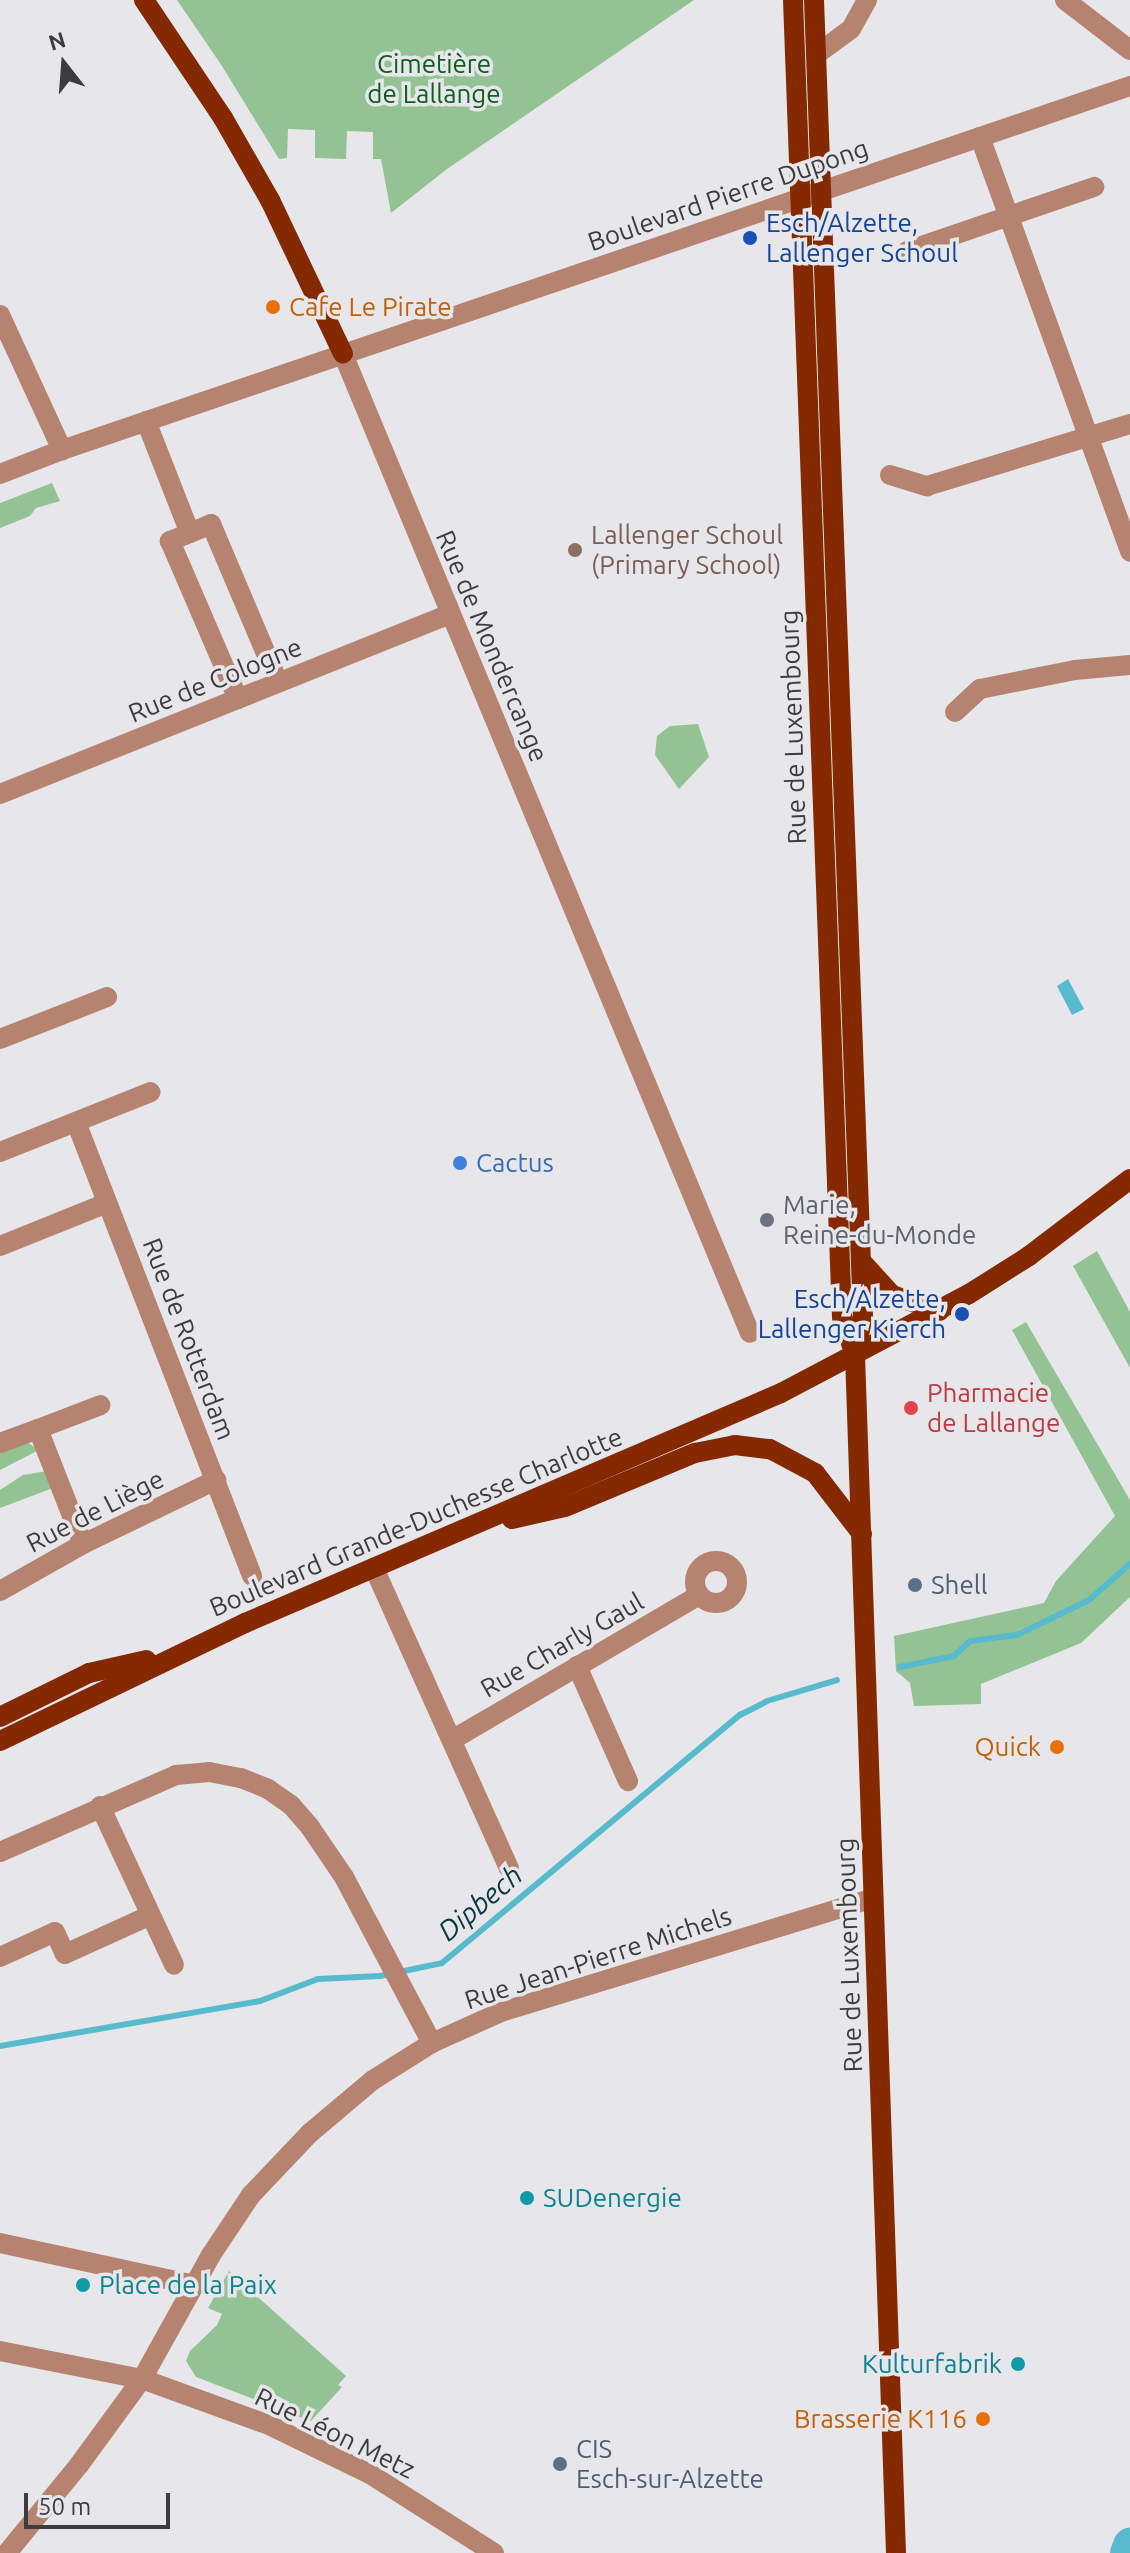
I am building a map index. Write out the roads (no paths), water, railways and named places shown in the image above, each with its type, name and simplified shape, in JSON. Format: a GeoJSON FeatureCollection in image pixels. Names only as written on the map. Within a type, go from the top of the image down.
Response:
{"type":"FeatureCollection","features":[{"type":"Feature","properties":{"kind":"main road","name":"Rue de Mondercange"},"geometry":{"type":"LineString","coordinates":[[144,0],[215,105],[270,200],[343,354]]}},
{"type":"Feature","properties":{"kind":"main road","name":"Rue de Luxembourg"},"geometry":{"type":"LineString","coordinates":[[793,0],[842,1317],[855,1355]]}},
{"type":"Feature","properties":{"kind":"main road","name":"Rue de Luxembourg"},"geometry":{"type":"LineString","coordinates":[[814,0],[863,1315],[855,1355],[896,2553]]}},
{"type":"Feature","properties":{"kind":"main road"},"geometry":{"type":"LineString","coordinates":[[794,23],[817,54]]}},
{"type":"Feature","properties":{"kind":"main road","name":"Boulevard Grande-Duchesse Charlotte"},"geometry":{"type":"LineString","coordinates":[[0,1741],[178,1653],[776,1396],[939,1311],[1006,1271],[1091,1211],[1130,1179]]}},
{"type":"Feature","properties":{"kind":"main road"},"geometry":{"type":"LineString","coordinates":[[861,1261],[892,1295],[939,1311]]}},
{"type":"Feature","properties":{"kind":"main road"},"geometry":{"type":"LineString","coordinates":[[461,1531],[565,1507],[695,1453],[735,1445],[770,1449],[815,1473],[862,1534]]}},
{"type":"Feature","properties":{"kind":"main road"},"geometry":{"type":"LineString","coordinates":[[0,1717],[89,1673],[178,1653]]}},
{"type":"Feature","properties":{"kind":"street"},"geometry":{"type":"LineString","coordinates":[[817,54],[851,29],[867,0]]}},
{"type":"Feature","properties":{"kind":"street"},"geometry":{"type":"LineString","coordinates":[[1065,0],[1130,50]]}},
{"type":"Feature","properties":{"kind":"street","name":"Boulevard Pierre Dupong"},"geometry":{"type":"LineString","coordinates":[[0,474],[146,421],[1130,86]]}},
{"type":"Feature","properties":{"kind":"street"},"geometry":{"type":"LineString","coordinates":[[980,137],[1130,552]]}},
{"type":"Feature","properties":{"kind":"street"},"geometry":{"type":"LineString","coordinates":[[907,251],[1094,187]]}},
{"type":"Feature","properties":{"kind":"street"},"geometry":{"type":"LineString","coordinates":[[0,315],[62,450]]}},
{"type":"Feature","properties":{"kind":"street","name":"Rue de Mondercange"},"geometry":{"type":"LineString","coordinates":[[343,354],[750,1333]]}},
{"type":"Feature","properties":{"kind":"street"},"geometry":{"type":"LineString","coordinates":[[146,421],[190,533]]}},
{"type":"Feature","properties":{"kind":"street"},"geometry":{"type":"LineString","coordinates":[[890,475],[927,486],[1130,424]]}},
{"type":"Feature","properties":{"kind":"street"},"geometry":{"type":"LineString","coordinates":[[238,699],[170,541],[211,524],[278,682]]}},
{"type":"Feature","properties":{"kind":"street","name":"Rue de Cologne"},"geometry":{"type":"LineString","coordinates":[[0,794],[450,614]]}},
{"type":"Feature","properties":{"kind":"street"},"geometry":{"type":"LineString","coordinates":[[955,712],[980,689],[1075,670],[1130,665]]}},
{"type":"Feature","properties":{"kind":"street"},"geometry":{"type":"LineString","coordinates":[[0,1039],[107,997]]}},
{"type":"Feature","properties":{"kind":"street"},"geometry":{"type":"LineString","coordinates":[[0,1152],[151,1092]]}},
{"type":"Feature","properties":{"kind":"street","name":"Rue de Rotterdam"},"geometry":{"type":"LineString","coordinates":[[76,1122],[252,1576]]}},
{"type":"Feature","properties":{"kind":"street"},"geometry":{"type":"LineString","coordinates":[[0,1246],[107,1203]]}},
{"type":"Feature","properties":{"kind":"street"},"geometry":{"type":"LineString","coordinates":[[0,1443],[101,1405]]}},
{"type":"Feature","properties":{"kind":"street"},"geometry":{"type":"LineString","coordinates":[[38,1429],[83,1544]]}},
{"type":"Feature","properties":{"kind":"street","name":"Rue de Liège"},"geometry":{"type":"LineString","coordinates":[[0,1591],[83,1544],[216,1480]]}},
{"type":"Feature","properties":{"kind":"street"},"geometry":{"type":"LineString","coordinates":[[374,1568],[509,1868]]}},
{"type":"Feature","properties":{"kind":"street","name":"Rue Charly Gaul"},"geometry":{"type":"LineString","coordinates":[[452,1740],[699,1595]]}},
{"type":"Feature","properties":{"kind":"street"},"geometry":{"type":"LineString","coordinates":[[577,1666],[628,1781]]}},
{"type":"Feature","properties":{"kind":"street"},"geometry":{"type":"LineString","coordinates":[[0,1852],[176,1775],[209,1772],[241,1778],[268,1789],[291,1805],[344,1877],[432,2043]]}},
{"type":"Feature","properties":{"kind":"street"},"geometry":{"type":"LineString","coordinates":[[100,1806],[174,1965]]}},
{"type":"Feature","properties":{"kind":"street","name":"Rue Jean-Pierre Michels"},"geometry":{"type":"LineString","coordinates":[[7,2553],[79,2465],[142,2379],[251,2195],[310,2133],[373,2080],[432,2043],[501,2012],[873,1898]]}},
{"type":"Feature","properties":{"kind":"street"},"geometry":{"type":"LineString","coordinates":[[0,1957],[55,1932],[65,1954],[151,1915]]}},
{"type":"Feature","properties":{"kind":"street"},"geometry":{"type":"LineString","coordinates":[[0,2243],[195,2285]]}},
{"type":"Feature","properties":{"kind":"street"},"geometry":{"type":"LineString","coordinates":[[0,2351],[142,2379]]}},
{"type":"Feature","properties":{"kind":"street","name":"Rue Léon Metz"},"geometry":{"type":"LineString","coordinates":[[142,2379],[306,2442],[370,2474],[494,2553]]}},
{"type":"Feature","properties":{"kind":"water"},"geometry":{"type":"Polygon","coordinates":[[[1068,979],[1084,1009],[1072,1015],[1057,986],[1068,979]]]}},
{"type":"Feature","properties":{"kind":"waterway","name":"Dipbech"},"geometry":{"type":"LineString","coordinates":[[900,1667],[954,1656],[970,1641],[1017,1635],[1089,1600],[1130,1564]]}},
{"type":"Feature","properties":{"kind":"waterway","name":"Dipbech"},"geometry":{"type":"LineString","coordinates":[[0,2046],[260,2001],[318,1979],[380,1976],[442,1963],[740,1715],[767,1701],[837,1680]]}},
{"type":"Feature","properties":{"kind":"waterway"},"geometry":{"type":"LineString","coordinates":[[1127,2553],[1130,2545]]}},
{"type":"Feature","properties":{"kind":"place","name":"Esch/Alzette, Lallenger Schoul"},"geometry":{"type":"Point","coordinates":[750,238]}},
{"type":"Feature","properties":{"kind":"place","name":"Cafe Le Pirate"},"geometry":{"type":"Point","coordinates":[273,307]}},
{"type":"Feature","properties":{"kind":"place","name":"Lallenger Schoul (Primary School)"},"geometry":{"type":"Point","coordinates":[575,550]}},
{"type":"Feature","properties":{"kind":"place","name":"Cactus"},"geometry":{"type":"Point","coordinates":[460,1163]}},
{"type":"Feature","properties":{"kind":"place","name":"Marie, Reine-du-Monde"},"geometry":{"type":"Point","coordinates":[767,1220]}},
{"type":"Feature","properties":{"kind":"place","name":"Esch/Alzette, Lallenger Kierch"},"geometry":{"type":"Point","coordinates":[962,1314]}},
{"type":"Feature","properties":{"kind":"place","name":"Pharmacie de Lallange"},"geometry":{"type":"Point","coordinates":[911,1408]}},
{"type":"Feature","properties":{"kind":"place","name":"Shell"},"geometry":{"type":"Point","coordinates":[915,1585]}},
{"type":"Feature","properties":{"kind":"place","name":"Quick"},"geometry":{"type":"Point","coordinates":[1057,1747]}},
{"type":"Feature","properties":{"kind":"place","name":"SUDenergie"},"geometry":{"type":"Point","coordinates":[527,2198]}},
{"type":"Feature","properties":{"kind":"place","name":"Place de la Paix"},"geometry":{"type":"Point","coordinates":[83,2285]}},
{"type":"Feature","properties":{"kind":"place","name":"Kulturfabrik"},"geometry":{"type":"Point","coordinates":[1018,2364]}},
{"type":"Feature","properties":{"kind":"place","name":"Brasserie K116"},"geometry":{"type":"Point","coordinates":[983,2419]}},
{"type":"Feature","properties":{"kind":"place","name":"CIS Esch-sur-Alzette"},"geometry":{"type":"Point","coordinates":[560,2464]}},
{"type":"Feature","properties":{"kind":"park label","name":"Cimetière de Lallange"},"geometry":{"type":"Point","coordinates":[434,79]}}]}
